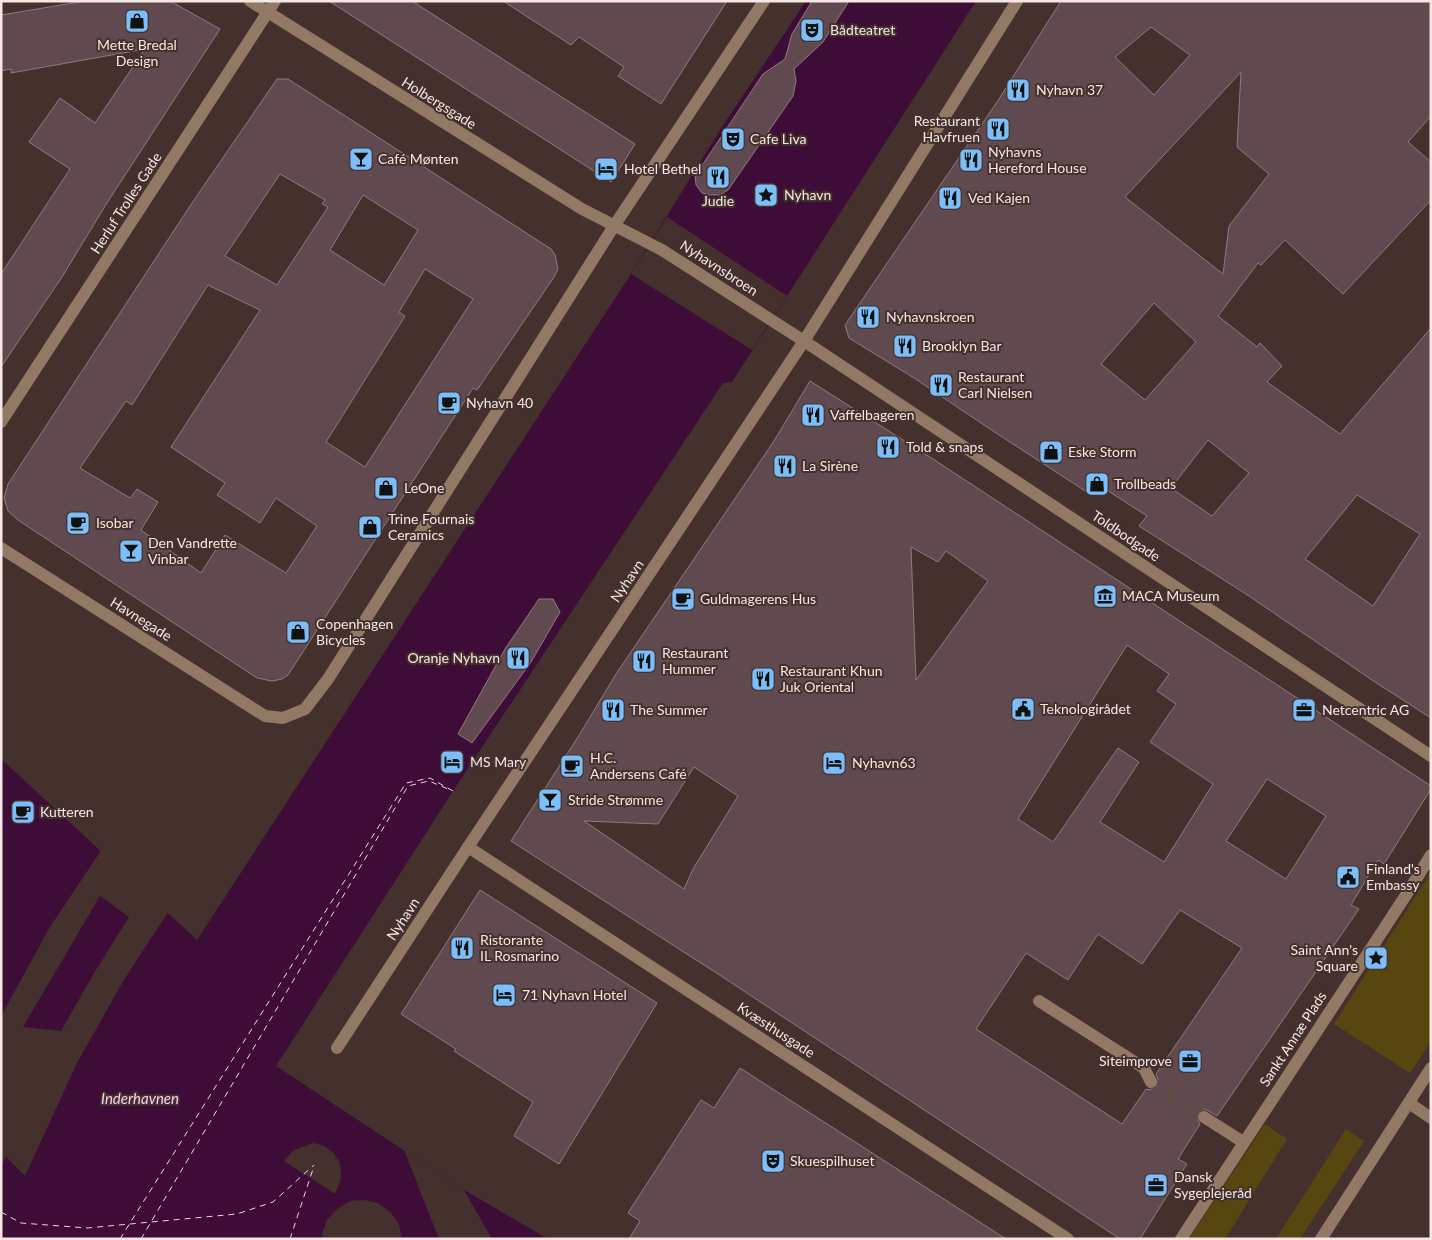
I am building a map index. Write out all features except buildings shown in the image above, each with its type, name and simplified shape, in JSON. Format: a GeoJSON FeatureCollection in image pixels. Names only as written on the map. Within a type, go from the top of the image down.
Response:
{"type":"FeatureCollection","features":[{"type":"Feature","properties":{"kind":"street","name":"Holbergsgade"},"geometry":{"type":"LineString","coordinates":[[250,1],[582,209],[614,226]]}},
{"type":"Feature","properties":{"kind":"street","name":"Herluf Trolles Gade"},"geometry":{"type":"LineString","coordinates":[[1,422],[275,1]]}},
{"type":"Feature","properties":{"kind":"street"},"geometry":{"type":"LineString","coordinates":[[614,226],[764,1]]}},
{"type":"Feature","properties":{"kind":"street","name":"Nyhavn"},"geometry":{"type":"LineString","coordinates":[[338,1048],[468,847],[804,341],[1016,1]]}},
{"type":"Feature","properties":{"kind":"street","name":"Nyhavnsbroen"},"geometry":{"type":"LineString","coordinates":[[614,226],[651,243],[804,341]]}},
{"type":"Feature","properties":{"kind":"street","name":"Havnegade"},"geometry":{"type":"LineString","coordinates":[[1,548],[265,716],[284,718],[305,710],[328,679],[614,226]]}},
{"type":"Feature","properties":{"kind":"street","name":"Toldbodgade"},"geometry":{"type":"LineString","coordinates":[[804,341],[1431,756]]}},
{"type":"Feature","properties":{"kind":"street","name":"Kvæsthusgade"},"geometry":{"type":"LineString","coordinates":[[468,847],[1068,1239]]}},
{"type":"Feature","properties":{"kind":"street","name":"Sankt Annæ Plads"},"geometry":{"type":"LineString","coordinates":[[1181,1239],[1431,855]]}},
{"type":"Feature","properties":{"kind":"street"},"geometry":{"type":"LineString","coordinates":[[1039,1001],[1144,1068],[1151,1082]]}},
{"type":"Feature","properties":{"kind":"street"},"geometry":{"type":"LineString","coordinates":[[1321,1239],[1431,1068]]}},
{"type":"Feature","properties":{"kind":"street"},"geometry":{"type":"LineString","coordinates":[[1409,1103],[1431,1118]]}},
{"type":"Feature","properties":{"kind":"street"},"geometry":{"type":"LineString","coordinates":[[1204,1117],[1244,1142]]}},
{"type":"Feature","properties":{"kind":"shaded area"},"geometry":{"type":"Polygon","coordinates":[[[1431,872],[1431,1041],[1410,1073],[1334,1024],[1431,872]]]}},
{"type":"Feature","properties":{"kind":"shaded area"},"geometry":{"type":"Polygon","coordinates":[[[1265,1124],[1287,1139],[1225,1239],[1189,1239],[1265,1124]]]}},
{"type":"Feature","properties":{"kind":"shaded area"},"geometry":{"type":"Polygon","coordinates":[[[1346,1129],[1364,1141],[1300,1239],[1276,1239],[1346,1129]]]}},
{"type":"Feature","properties":{"kind":"water","name":"Inderhavnen"},"geometry":{"type":"Polygon","coordinates":[[[806,1],[976,1],[732,382],[723,383],[453,791],[276,1066],[464,1190],[548,1239],[1,1239],[1,759],[197,940],[631,274],[722,127],[806,1]]]}},
{"type":"Feature","properties":{"kind":"pier"},"geometry":{"type":"Polygon","coordinates":[[[667,217],[787,296],[752,350],[631,274],[667,217]]]}},
{"type":"Feature","properties":{"kind":"pier"},"geometry":{"type":"Polygon","coordinates":[[[102,849],[169,911],[125,978],[77,1063],[25,1176],[6,1157],[1,1166],[1,1016],[50,927],[102,849]],[[100,896],[23,1027],[61,1031],[129,917],[100,896]]]}},
{"type":"Feature","properties":{"kind":"pier"},"geometry":{"type":"Polygon","coordinates":[[[314,1143],[324,1146],[333,1152],[340,1163],[340,1183],[335,1194],[284,1161],[294,1150],[314,1143]]]}},
{"type":"Feature","properties":{"kind":"pier"},"geometry":{"type":"Polygon","coordinates":[[[404,1150],[464,1190],[492,1239],[439,1239],[404,1150]]]}},
{"type":"Feature","properties":{"kind":"pier"},"geometry":{"type":"Polygon","coordinates":[[[365,1200],[378,1203],[390,1212],[399,1224],[402,1239],[323,1239],[322,1234],[327,1220],[337,1209],[350,1201],[365,1200]]]}},
{"type":"Feature","properties":{"kind":"ferry route"},"geometry":{"type":"LineString","coordinates":[[120,1239],[406,783],[430,778],[453,791]]}},
{"type":"Feature","properties":{"kind":"ferry route"},"geometry":{"type":"LineString","coordinates":[[141,1239],[408,786],[429,781],[448,789]]}},
{"type":"Feature","properties":{"kind":"ferry route"},"geometry":{"type":"LineString","coordinates":[[1,1212],[21,1223],[87,1228],[237,1214],[273,1202],[314,1165]]}},
{"type":"Feature","properties":{"kind":"ferry route"},"geometry":{"type":"LineString","coordinates":[[290,1239],[314,1166]]}},
{"type":"Feature","properties":{"kind":"tunnel"},"geometry":{"type":"LineString","coordinates":[[1151,1082],[1204,1117]]}},
{"type":"Feature","properties":{"kind":"place","name":"Mette Bredal Design"},"geometry":{"type":"Point","coordinates":[137,21]}},
{"type":"Feature","properties":{"kind":"place","name":"Bådteatret"},"geometry":{"type":"Point","coordinates":[812,30]}},
{"type":"Feature","properties":{"kind":"place","name":"Nyhavn 37"},"geometry":{"type":"Point","coordinates":[1018,90]}},
{"type":"Feature","properties":{"kind":"place","name":"Restaurant Havfruen"},"geometry":{"type":"Point","coordinates":[998,129]}},
{"type":"Feature","properties":{"kind":"place","name":"Cafe Liva"},"geometry":{"type":"Point","coordinates":[733,139]}},
{"type":"Feature","properties":{"kind":"place","name":"Café Mønten"},"geometry":{"type":"Point","coordinates":[361,159]}},
{"type":"Feature","properties":{"kind":"place","name":"Nyhavns Hereford House"},"geometry":{"type":"Point","coordinates":[971,160]}},
{"type":"Feature","properties":{"kind":"place","name":"Hotel Bethel"},"geometry":{"type":"Point","coordinates":[606,169]}},
{"type":"Feature","properties":{"kind":"place","name":"Judie"},"geometry":{"type":"Point","coordinates":[718,177]}},
{"type":"Feature","properties":{"kind":"place","name":"Nyhavn"},"geometry":{"type":"Point","coordinates":[766,195]}},
{"type":"Feature","properties":{"kind":"place","name":"Ved Kajen"},"geometry":{"type":"Point","coordinates":[950,198]}},
{"type":"Feature","properties":{"kind":"place","name":"Nyhavnskroen"},"geometry":{"type":"Point","coordinates":[868,317]}},
{"type":"Feature","properties":{"kind":"place","name":"Brooklyn Bar"},"geometry":{"type":"Point","coordinates":[905,346]}},
{"type":"Feature","properties":{"kind":"place","name":"Restaurant Carl Nielsen"},"geometry":{"type":"Point","coordinates":[941,385]}},
{"type":"Feature","properties":{"kind":"place","name":"Nyhavn 40"},"geometry":{"type":"Point","coordinates":[449,403]}},
{"type":"Feature","properties":{"kind":"place","name":"Vaffelbageren"},"geometry":{"type":"Point","coordinates":[813,415]}},
{"type":"Feature","properties":{"kind":"place","name":"Told & snaps"},"geometry":{"type":"Point","coordinates":[888,447]}},
{"type":"Feature","properties":{"kind":"place","name":"Eske Storm"},"geometry":{"type":"Point","coordinates":[1051,452]}},
{"type":"Feature","properties":{"kind":"place","name":"La Sirène"},"geometry":{"type":"Point","coordinates":[785,466]}},
{"type":"Feature","properties":{"kind":"place","name":"Trollbeads"},"geometry":{"type":"Point","coordinates":[1097,484]}},
{"type":"Feature","properties":{"kind":"place","name":"LeOne"},"geometry":{"type":"Point","coordinates":[386,488]}},
{"type":"Feature","properties":{"kind":"place","name":"Isobar"},"geometry":{"type":"Point","coordinates":[78,523]}},
{"type":"Feature","properties":{"kind":"place","name":"Trine Fournais Ceramics"},"geometry":{"type":"Point","coordinates":[370,527]}},
{"type":"Feature","properties":{"kind":"place","name":"Den Vandrette Vinbar"},"geometry":{"type":"Point","coordinates":[131,551]}},
{"type":"Feature","properties":{"kind":"place","name":"MACA Museum"},"geometry":{"type":"Point","coordinates":[1105,596]}},
{"type":"Feature","properties":{"kind":"place","name":"Guldmagerens Hus"},"geometry":{"type":"Point","coordinates":[683,599]}},
{"type":"Feature","properties":{"kind":"place","name":"Copenhagen Bicycles"},"geometry":{"type":"Point","coordinates":[298,632]}},
{"type":"Feature","properties":{"kind":"place","name":"Oranje Nyhavn"},"geometry":{"type":"Point","coordinates":[518,658]}},
{"type":"Feature","properties":{"kind":"place","name":"Restaurant Hummer"},"geometry":{"type":"Point","coordinates":[644,661]}},
{"type":"Feature","properties":{"kind":"place","name":"Restaurant Khun Juk Oriental"},"geometry":{"type":"Point","coordinates":[763,679]}},
{"type":"Feature","properties":{"kind":"place","name":"Teknologirådet"},"geometry":{"type":"Point","coordinates":[1023,709]}},
{"type":"Feature","properties":{"kind":"place","name":"The Summer"},"geometry":{"type":"Point","coordinates":[613,710]}},
{"type":"Feature","properties":{"kind":"place","name":"Netcentric AG"},"geometry":{"type":"Point","coordinates":[1304,710]}},
{"type":"Feature","properties":{"kind":"place","name":"MS Mary"},"geometry":{"type":"Point","coordinates":[452,762]}},
{"type":"Feature","properties":{"kind":"place","name":"Nyhavn63"},"geometry":{"type":"Point","coordinates":[834,763]}},
{"type":"Feature","properties":{"kind":"place","name":"H.C. Andersens Café"},"geometry":{"type":"Point","coordinates":[572,766]}},
{"type":"Feature","properties":{"kind":"place","name":"Stride Strømme"},"geometry":{"type":"Point","coordinates":[550,800]}},
{"type":"Feature","properties":{"kind":"place","name":"Kutteren"},"geometry":{"type":"Point","coordinates":[23,812]}},
{"type":"Feature","properties":{"kind":"place","name":"Finland's Embassy"},"geometry":{"type":"Point","coordinates":[1348,877]}},
{"type":"Feature","properties":{"kind":"place","name":"Ristorante IL Rosmarino"},"geometry":{"type":"Point","coordinates":[462,948]}},
{"type":"Feature","properties":{"kind":"place","name":"Saint Ann's Square"},"geometry":{"type":"Point","coordinates":[1376,958]}},
{"type":"Feature","properties":{"kind":"place","name":"71 Nyhavn Hotel"},"geometry":{"type":"Point","coordinates":[504,995]}},
{"type":"Feature","properties":{"kind":"place","name":"Siteimprove"},"geometry":{"type":"Point","coordinates":[1190,1061]}},
{"type":"Feature","properties":{"kind":"place","name":"Skuespilhuset"},"geometry":{"type":"Point","coordinates":[773,1161]}},
{"type":"Feature","properties":{"kind":"place","name":"Dansk Sygeplejeråd"},"geometry":{"type":"Point","coordinates":[1156,1185]}}]}
